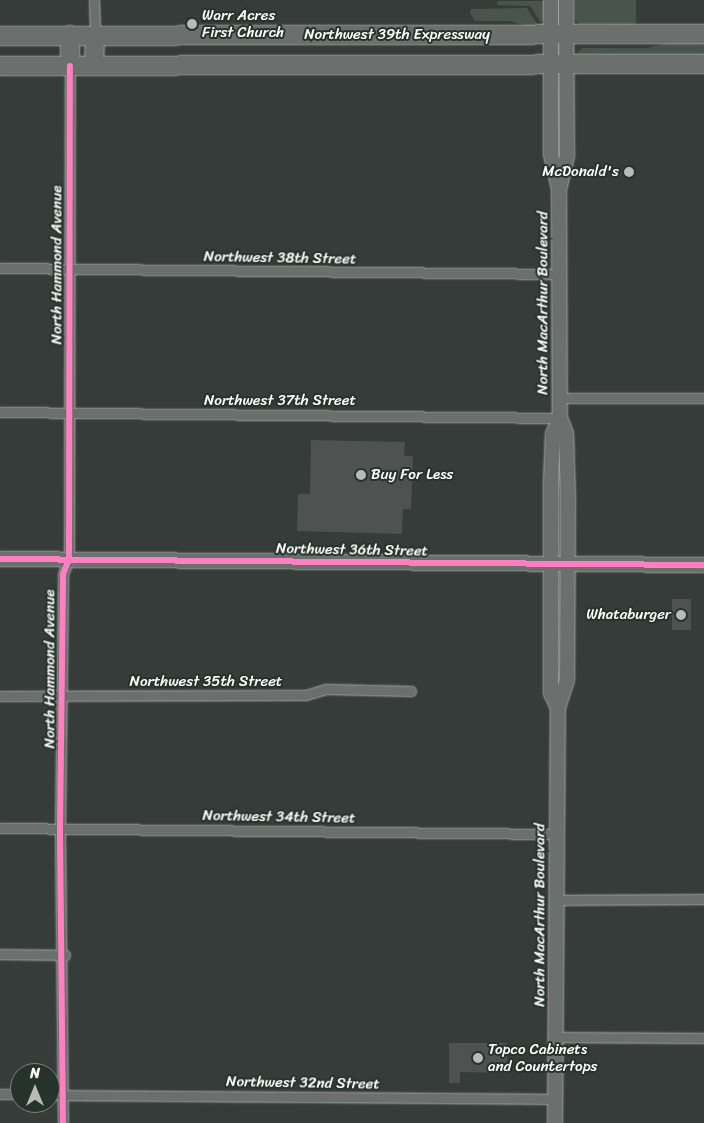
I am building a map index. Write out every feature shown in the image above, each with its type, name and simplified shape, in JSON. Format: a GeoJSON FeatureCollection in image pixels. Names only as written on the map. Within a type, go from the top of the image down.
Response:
{"type":"FeatureCollection","features":[{"type":"Feature","properties":{"kind":"highway","name":"Northwest 39th Expressway"},"geometry":{"type":"LineString","coordinates":[[0,36],[704,34]]}},
{"type":"Feature","properties":{"kind":"highway"},"geometry":{"type":"LineString","coordinates":[[70,35],[70,66]]}},
{"type":"Feature","properties":{"kind":"highway"},"geometry":{"type":"LineString","coordinates":[[94,65],[95,35]]}},
{"type":"Feature","properties":{"kind":"highway","name":"Northwest 39th Expressway"},"geometry":{"type":"LineString","coordinates":[[0,66],[704,64]]}},
{"type":"Feature","properties":{"kind":"main road","name":"North MacArthur Boulevard"},"geometry":{"type":"LineString","coordinates":[[551,0],[559,35],[560,65],[551,154],[559,188],[560,418],[566,434],[568,565],[566,691],[558,708]]}},
{"type":"Feature","properties":{"kind":"main road","name":"North MacArthur Boulevard"},"geometry":{"type":"LineString","coordinates":[[559,35],[566,0]]}},
{"type":"Feature","properties":{"kind":"main road","name":"North MacArthur Boulevard"},"geometry":{"type":"LineString","coordinates":[[555,1123],[558,708],[551,692],[550,565],[553,434],[560,418]]}},
{"type":"Feature","properties":{"kind":"main road","name":"Northwest 36th Street"},"geometry":{"type":"LineString","coordinates":[[0,559],[704,565]]}},
{"type":"Feature","properties":{"kind":"street"},"geometry":{"type":"LineString","coordinates":[[94,0],[95,35]]}},
{"type":"Feature","properties":{"kind":"street","name":"North Hammond Avenue"},"geometry":{"type":"LineString","coordinates":[[63,1123],[64,955],[60,829],[63,574],[69,559],[70,66]]}},
{"type":"Feature","properties":{"kind":"street","name":"Northwest 38th Street"},"geometry":{"type":"LineString","coordinates":[[0,268],[560,274]]}},
{"type":"Feature","properties":{"kind":"street"},"geometry":{"type":"LineString","coordinates":[[560,398],[704,398]]}},
{"type":"Feature","properties":{"kind":"street","name":"Northwest 37th Street"},"geometry":{"type":"LineString","coordinates":[[0,412],[560,418]]}},
{"type":"Feature","properties":{"kind":"street","name":"Northwest 35th Street"},"geometry":{"type":"LineString","coordinates":[[0,696],[306,695],[326,689],[411,691]]}},
{"type":"Feature","properties":{"kind":"street","name":"Northwest 34th Street"},"geometry":{"type":"LineString","coordinates":[[0,828],[557,834]]}},
{"type":"Feature","properties":{"kind":"street"},"geometry":{"type":"LineString","coordinates":[[556,900],[704,899]]}},
{"type":"Feature","properties":{"kind":"street"},"geometry":{"type":"LineString","coordinates":[[0,954],[64,955]]}},
{"type":"Feature","properties":{"kind":"street"},"geometry":{"type":"LineString","coordinates":[[556,1037],[704,1038]]}},
{"type":"Feature","properties":{"kind":"street","name":"Northwest 32nd Street"},"geometry":{"type":"LineString","coordinates":[[60,1095],[555,1099]]}},
{"type":"Feature","properties":{"kind":"shaded area"},"geometry":{"type":"Polygon","coordinates":[[[573,0],[636,0],[635,25],[579,24],[574,19],[573,0]]]}},
{"type":"Feature","properties":{"kind":"shaded area"},"geometry":{"type":"Polygon","coordinates":[[[498,1],[546,1],[547,16],[541,23],[530,6],[497,5],[498,1]]]}},
{"type":"Feature","properties":{"kind":"shaded area"},"geometry":{"type":"Polygon","coordinates":[[[527,8],[537,24],[530,27],[509,21],[475,21],[470,13],[471,9],[527,8]]]}},
{"type":"Feature","properties":{"kind":"shaded area"},"geometry":{"type":"Polygon","coordinates":[[[671,42],[704,42],[704,57],[576,54],[582,48],[647,48],[671,42]]]}},
{"type":"Feature","properties":{"kind":"building","name":"Buy For Less"},"geometry":{"type":"Polygon","coordinates":[[[311,440],[405,442],[404,456],[413,456],[411,509],[403,509],[402,534],[297,531],[298,494],[310,494],[311,440]]]}},
{"type":"Feature","properties":{"kind":"building","name":"Whataburger"},"geometry":{"type":"Polygon","coordinates":[[[672,599],[691,599],[691,630],[672,630],[672,599]]]}},
{"type":"Feature","properties":{"kind":"building","name":"Topco Cabinets and Countertops"},"geometry":{"type":"Polygon","coordinates":[[[449,1043],[507,1043],[507,1073],[460,1072],[460,1083],[449,1083],[449,1043]]]}},
{"type":"Feature","properties":{"kind":"cycle path"},"geometry":{"type":"LineString","coordinates":[[63,1123],[60,829],[63,574],[69,559],[70,66]]}},
{"type":"Feature","properties":{"kind":"cycle path"},"geometry":{"type":"LineString","coordinates":[[0,559],[704,565]]}},
{"type":"Feature","properties":{"kind":"place","name":"Warr Acres First Church"},"geometry":{"type":"Point","coordinates":[192,24]}},
{"type":"Feature","properties":{"kind":"place","name":"McDonald's"},"geometry":{"type":"Point","coordinates":[629,172]}},
{"type":"Feature","properties":{"kind":"place","name":"Buy For Less"},"geometry":{"type":"Point","coordinates":[361,475]}},
{"type":"Feature","properties":{"kind":"place","name":"Whataburger"},"geometry":{"type":"Point","coordinates":[681,615]}},
{"type":"Feature","properties":{"kind":"place","name":"Topco Cabinets and Countertops"},"geometry":{"type":"Point","coordinates":[478,1058]}}]}
